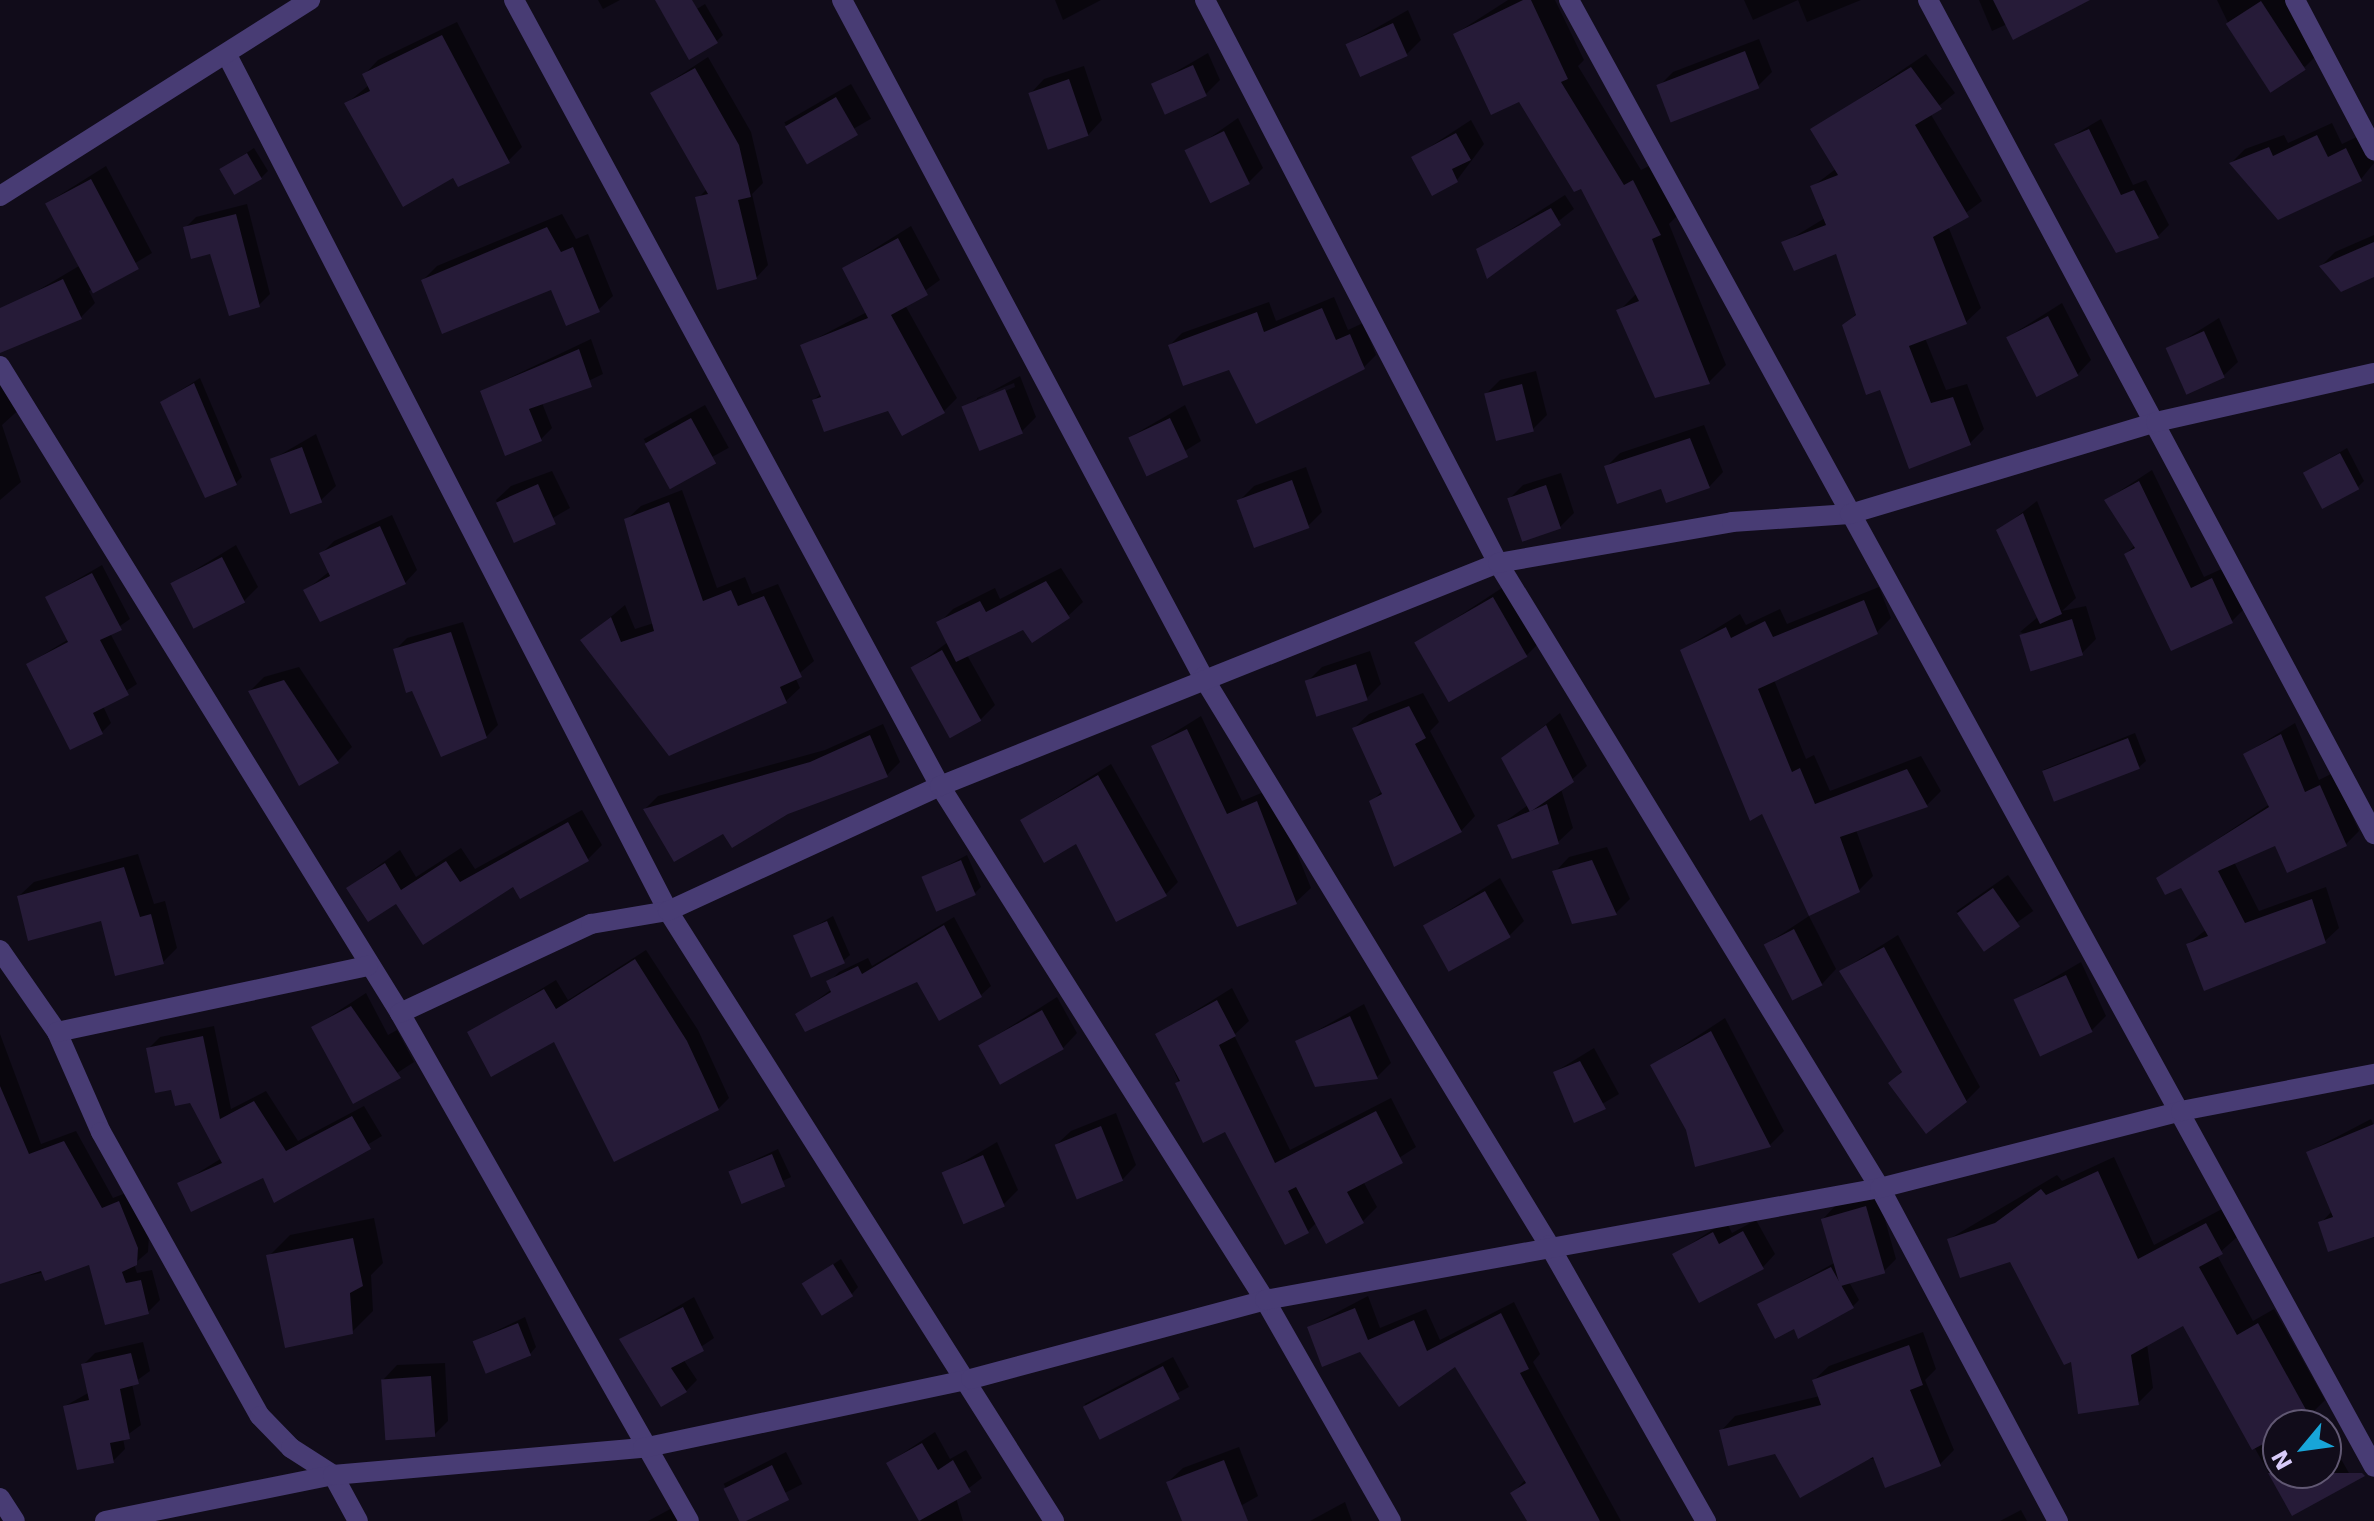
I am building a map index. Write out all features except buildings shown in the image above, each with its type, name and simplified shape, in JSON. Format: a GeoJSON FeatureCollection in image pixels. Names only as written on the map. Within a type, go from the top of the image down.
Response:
{"type":"FeatureCollection","features":[{"type":"Feature","properties":{"kind":"street"},"geometry":{"type":"LineString","coordinates":[[0,196],[228,57],[310,0]]}},
{"type":"Feature","properties":{"kind":"street"},"geometry":{"type":"LineString","coordinates":[[514,0],[940,786],[1265,1300],[1391,1521]]}},
{"type":"Feature","properties":{"kind":"street"},"geometry":{"type":"LineString","coordinates":[[842,0],[1203,677],[1549,1245],[1706,1521]]}},
{"type":"Feature","properties":{"kind":"street"},"geometry":{"type":"LineString","coordinates":[[1229,0],[1207,2],[1498,563],[1880,1188],[2058,1521]]}},
{"type":"Feature","properties":{"kind":"street"},"geometry":{"type":"LineString","coordinates":[[1569,0],[2374,1467]]}},
{"type":"Feature","properties":{"kind":"street"},"geometry":{"type":"LineString","coordinates":[[1928,0],[2374,834]]}},
{"type":"Feature","properties":{"kind":"street"},"geometry":{"type":"LineString","coordinates":[[2295,0],[2374,150]]}},
{"type":"Feature","properties":{"kind":"street"},"geometry":{"type":"LineString","coordinates":[[228,57],[668,911],[971,1379],[1054,1521]]}},
{"type":"Feature","properties":{"kind":"street"},"geometry":{"type":"LineString","coordinates":[[0,366],[368,966],[400,1013],[643,1448],[689,1521]]}},
{"type":"Feature","properties":{"kind":"street"},"geometry":{"type":"LineString","coordinates":[[400,1013],[591,924],[668,911],[940,786],[1203,677],[1498,563],[1732,522],[1850,514],[2156,422],[2374,373]]}},
{"type":"Feature","properties":{"kind":"street"},"geometry":{"type":"LineString","coordinates":[[0,950],[57,1032],[101,1132],[260,1416],[291,1448],[333,1475],[358,1521]]}},
{"type":"Feature","properties":{"kind":"street"},"geometry":{"type":"LineString","coordinates":[[57,1032],[368,966]]}},
{"type":"Feature","properties":{"kind":"street"},"geometry":{"type":"LineString","coordinates":[[105,1521],[333,1475],[643,1448],[971,1379],[1265,1300],[1549,1245],[1880,1188],[2181,1111],[2374,1074]]}},
{"type":"Feature","properties":{"kind":"street"},"geometry":{"type":"LineString","coordinates":[[0,1498],[15,1521]]}}]}
